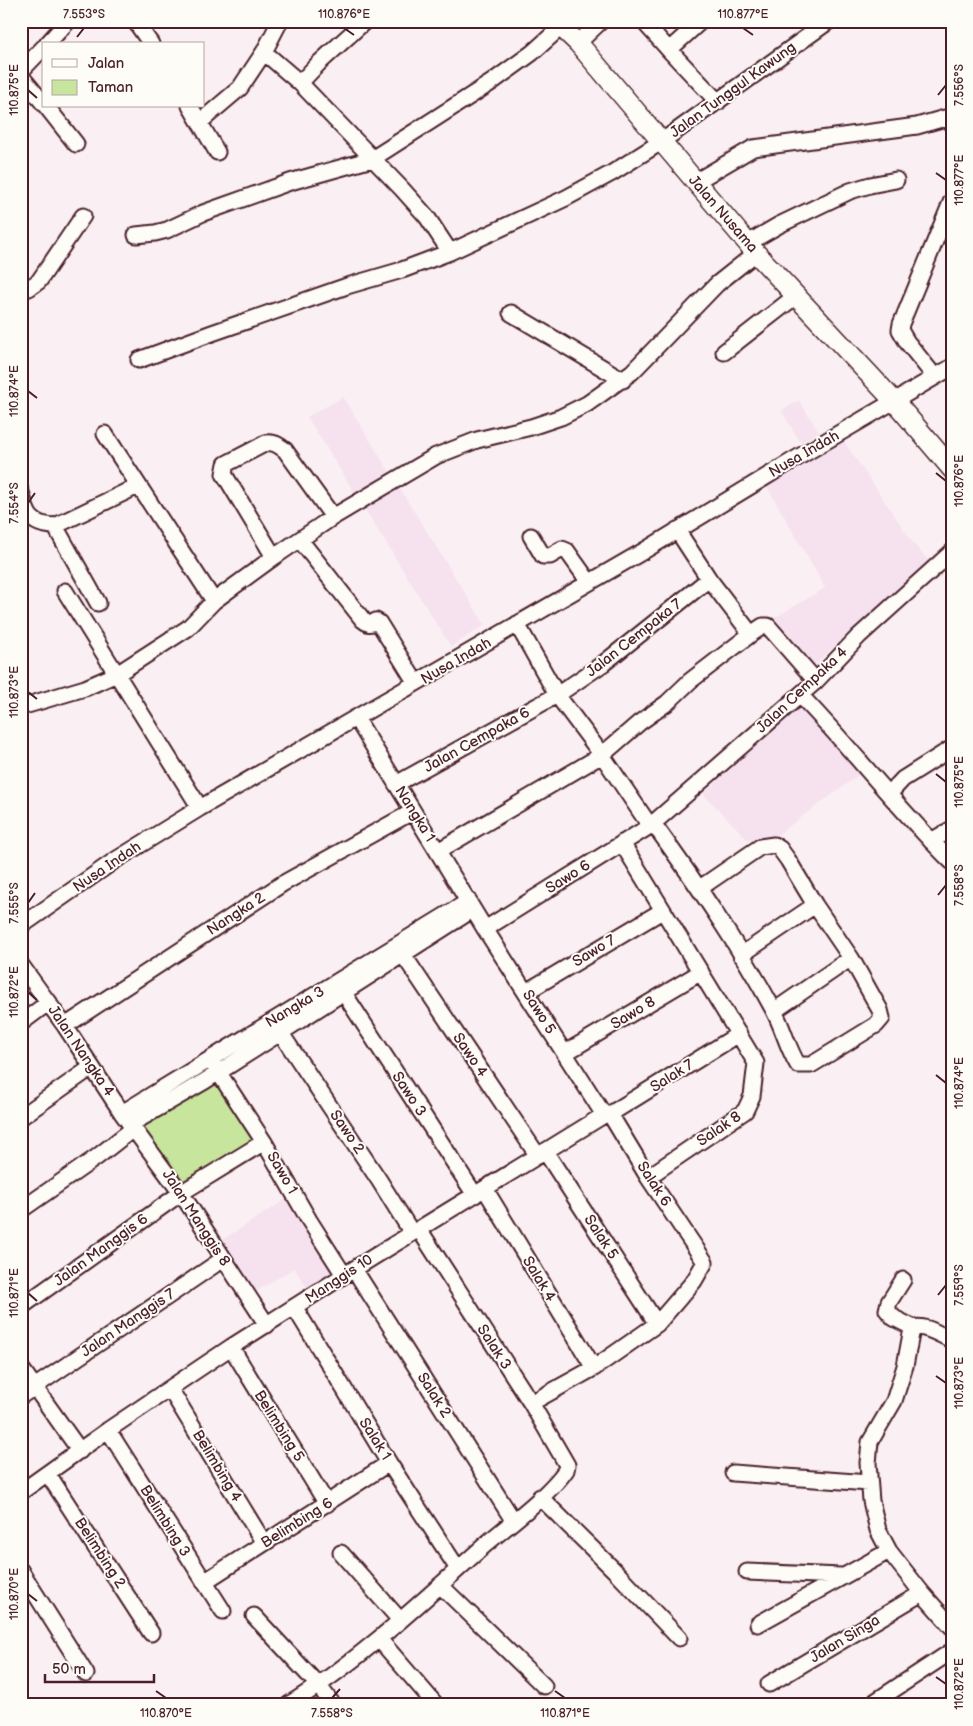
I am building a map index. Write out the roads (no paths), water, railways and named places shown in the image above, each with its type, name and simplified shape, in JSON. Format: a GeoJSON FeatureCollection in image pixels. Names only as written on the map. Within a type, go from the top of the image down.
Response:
{"type":"FeatureCollection","features":[{"type":"Feature","properties":{"kind":"street"},"geometry":{"type":"LineString","coordinates":[[49,42],[68,21]]}},
{"type":"Feature","properties":{"kind":"street"},"geometry":{"type":"LineString","coordinates":[[135,21],[150,42]]}},
{"type":"Feature","properties":{"kind":"street"},"geometry":{"type":"LineString","coordinates":[[200,122],[240,88],[264,52],[280,21]]}},
{"type":"Feature","properties":{"kind":"street"},"geometry":{"type":"LineString","coordinates":[[300,83],[365,21]]}},
{"type":"Feature","properties":{"kind":"street"},"geometry":{"type":"LineString","coordinates":[[578,42],[601,21]]}},
{"type":"Feature","properties":{"kind":"street"},"geometry":{"type":"LineString","coordinates":[[643,21],[718,102]]}},
{"type":"Feature","properties":{"kind":"street"},"geometry":{"type":"LineString","coordinates":[[669,50],[701,21]]}},
{"type":"Feature","properties":{"kind":"street","name":"Jalan Tunggul Kawung"},"geometry":{"type":"LineString","coordinates":[[139,360],[212,332],[346,286],[402,270],[450,252],[566,198],[612,174],[661,142],[829,21]]}},
{"type":"Feature","properties":{"kind":"street"},"geometry":{"type":"LineString","coordinates":[[136,235],[167,230],[219,207],[290,182],[372,159],[492,82],[532,53],[558,24]]}},
{"type":"Feature","properties":{"kind":"street","name":"Jalan Nusama"},"geometry":{"type":"LineString","coordinates":[[558,24],[578,42],[752,248],[895,402],[952,469]]}},
{"type":"Feature","properties":{"kind":"street"},"geometry":{"type":"LineString","coordinates":[[21,71],[42,49]]}},
{"type":"Feature","properties":{"kind":"street"},"geometry":{"type":"LineString","coordinates":[[264,52],[300,83],[402,189],[427,217],[450,252]]}},
{"type":"Feature","properties":{"kind":"street"},"geometry":{"type":"LineString","coordinates":[[21,76],[42,101]]}},
{"type":"Feature","properties":{"kind":"street"},"geometry":{"type":"LineString","coordinates":[[47,108],[76,144]]}},
{"type":"Feature","properties":{"kind":"street"},"geometry":{"type":"LineString","coordinates":[[191,108],[218,152]]}},
{"type":"Feature","properties":{"kind":"street"},"geometry":{"type":"LineString","coordinates":[[695,182],[753,148],[917,126],[945,118],[952,123]]}},
{"type":"Feature","properties":{"kind":"street"},"geometry":{"type":"LineString","coordinates":[[21,707],[85,688],[117,674],[188,628],[214,602],[274,557],[333,517],[436,456],[477,440],[531,427],[561,417],[587,404],[623,380],[645,361],[752,248],[780,225],[850,191],[896,180]]}},
{"type":"Feature","properties":{"kind":"street"},"geometry":{"type":"LineString","coordinates":[[935,377],[907,342],[900,330],[952,200]]}},
{"type":"Feature","properties":{"kind":"street"},"geometry":{"type":"LineString","coordinates":[[21,290],[29,288],[39,281],[83,216]]}},
{"type":"Feature","properties":{"kind":"street"},"geometry":{"type":"LineString","coordinates":[[724,352],[797,295]]}},
{"type":"Feature","properties":{"kind":"street"},"geometry":{"type":"LineString","coordinates":[[511,313],[623,380]]}},
{"type":"Feature","properties":{"kind":"street","name":"Nusa Indah"},"geometry":{"type":"LineString","coordinates":[[21,926],[114,861],[200,808],[589,582],[952,367]]}},
{"type":"Feature","properties":{"kind":"street"},"geometry":{"type":"LineString","coordinates":[[105,434],[214,602]]}},
{"type":"Feature","properties":{"kind":"street"},"geometry":{"type":"LineString","coordinates":[[274,557],[224,474],[226,464],[266,443],[278,444],[285,450],[333,517]]}},
{"type":"Feature","properties":{"kind":"street"},"geometry":{"type":"LineString","coordinates":[[21,492],[27,515],[43,526],[55,526],[138,486]]}},
{"type":"Feature","properties":{"kind":"street"},"geometry":{"type":"LineString","coordinates":[[55,526],[98,603]]}},
{"type":"Feature","properties":{"kind":"street"},"geometry":{"type":"LineString","coordinates":[[677,530],[709,579],[751,634]]}},
{"type":"Feature","properties":{"kind":"street"},"geometry":{"type":"LineString","coordinates":[[531,536],[543,556],[550,556],[562,549],[567,551],[589,582]]}},
{"type":"Feature","properties":{"kind":"street"},"geometry":{"type":"LineString","coordinates":[[300,540],[363,620],[368,624],[379,623],[416,683]]}},
{"type":"Feature","properties":{"kind":"street","name":"Jalan Cempaka 4"},"geometry":{"type":"LineString","coordinates":[[652,824],[723,760],[816,681],[859,636],[952,552]]}},
{"type":"Feature","properties":{"kind":"street","name":"Jalan Cempaka 7"},"geometry":{"type":"LineString","coordinates":[[557,696],[604,663],[709,579]]}},
{"type":"Feature","properties":{"kind":"street"},"geometry":{"type":"LineString","coordinates":[[65,591],[200,808]]}},
{"type":"Feature","properties":{"kind":"street"},"geometry":{"type":"LineString","coordinates":[[517,624],[557,696],[700,888],[774,1011],[798,1065],[811,1065],[876,1024],[882,1018],[880,1010],[851,958],[780,849],[774,845],[760,847],[700,888]]}},
{"type":"Feature","properties":{"kind":"street"},"geometry":{"type":"LineString","coordinates":[[438,851],[602,755],[639,723],[667,703],[690,681],[763,626],[768,626],[816,681]]}},
{"type":"Feature","properties":{"kind":"street"},"geometry":{"type":"LineString","coordinates":[[800,695],[952,862]]}},
{"type":"Feature","properties":{"kind":"street","name":"Jalan Cempaka 6"},"geometry":{"type":"LineString","coordinates":[[396,784],[557,696]]}},
{"type":"Feature","properties":{"kind":"street","name":"Nangka 1"},"geometry":{"type":"LineString","coordinates":[[356,718],[412,812],[471,905]]}},
{"type":"Feature","properties":{"kind":"street"},"geometry":{"type":"LineString","coordinates":[[889,794],[903,779],[952,748]]}},
{"type":"Feature","properties":{"kind":"street","name":"Nangka 2"},"geometry":{"type":"LineString","coordinates":[[65,1026],[282,884],[412,812]]}},
{"type":"Feature","properties":{"kind":"street","name":"Sawo 6"},"geometry":{"type":"LineString","coordinates":[[485,929],[652,824]]}},
{"type":"Feature","properties":{"kind":"street"},"geometry":{"type":"LineString","coordinates":[[931,841],[952,829]]}},
{"type":"Feature","properties":{"kind":"street","name":"Salak 8"},"geometry":{"type":"LineString","coordinates":[[622,843],[756,1063],[752,1096],[745,1111],[648,1177]]}},
{"type":"Feature","properties":{"kind":"street"},"geometry":{"type":"LineString","coordinates":[[21,1210],[97,1157],[129,1122],[219,1072],[280,1032],[340,988],[471,905]]}},
{"type":"Feature","properties":{"kind":"street","name":"Sawo 5"},"geometry":{"type":"LineString","coordinates":[[471,905],[565,1053],[607,1114]]}},
{"type":"Feature","properties":{"kind":"street"},"geometry":{"type":"LineString","coordinates":[[741,955],[815,905]]}},
{"type":"Feature","properties":{"kind":"street","name":"Sawo 7"},"geometry":{"type":"LineString","coordinates":[[526,992],[662,910]]}},
{"type":"Feature","properties":{"kind":"street","name":"Sawo 4"},"geometry":{"type":"LineString","coordinates":[[400,950],[541,1153]]}},
{"type":"Feature","properties":{"kind":"street"},"geometry":{"type":"LineString","coordinates":[[774,1011],[851,958]]}},
{"type":"Feature","properties":{"kind":"street","name":"Jalan Nangka 4"},"geometry":{"type":"LineString","coordinates":[[21,964],[49,1002],[129,1122]]}},
{"type":"Feature","properties":{"kind":"street","name":"Sawo 8"},"geometry":{"type":"LineString","coordinates":[[565,1053],[701,972]]}},
{"type":"Feature","properties":{"kind":"street","name":"Nangka 3"},"geometry":{"type":"LineString","coordinates":[[129,1122],[210,1058],[340,988]]}},
{"type":"Feature","properties":{"kind":"street","name":"Sawo 3"},"geometry":{"type":"LineString","coordinates":[[340,988],[469,1184],[480,1192]]}},
{"type":"Feature","properties":{"kind":"street"},"geometry":{"type":"LineString","coordinates":[[21,1023],[49,1002]]}},
{"type":"Feature","properties":{"kind":"street","name":"Sawo 2"},"geometry":{"type":"LineString","coordinates":[[280,1032],[415,1232]]}},
{"type":"Feature","properties":{"kind":"street","name":"Salak 7"},"geometry":{"type":"LineString","coordinates":[[607,1114],[739,1034]]}},
{"type":"Feature","properties":{"kind":"street","name":"Sawo 1"},"geometry":{"type":"LineString","coordinates":[[210,1058],[264,1142],[309,1220],[349,1272]]}},
{"type":"Feature","properties":{"kind":"street"},"geometry":{"type":"LineString","coordinates":[[21,1117],[92,1067]]}},
{"type":"Feature","properties":{"kind":"street","name":"Manggis 10"},"geometry":{"type":"LineString","coordinates":[[21,1492],[108,1430],[231,1347],[541,1153],[607,1114]]}},
{"type":"Feature","properties":{"kind":"street","name":"Salak 6"},"geometry":{"type":"LineString","coordinates":[[607,1114],[705,1262],[702,1269],[657,1324]]}},
{"type":"Feature","properties":{"kind":"street","name":"Jalan Manggis 8"},"geometry":{"type":"LineString","coordinates":[[129,1122],[181,1192],[267,1325]]}},
{"type":"Feature","properties":{"kind":"street","name":"Jalan Manggis 6"},"geometry":{"type":"LineString","coordinates":[[21,1308],[181,1192],[264,1142]]}},
{"type":"Feature","properties":{"kind":"street","name":"Salak 5"},"geometry":{"type":"LineString","coordinates":[[541,1153],[657,1324]]}},
{"type":"Feature","properties":{"kind":"street","name":"Salak 4"},"geometry":{"type":"LineString","coordinates":[[480,1192],[594,1368]]}},
{"type":"Feature","properties":{"kind":"street","name":"Salak 3"},"geometry":{"type":"LineString","coordinates":[[415,1232],[530,1403],[567,1465],[563,1475],[540,1497]]}},
{"type":"Feature","properties":{"kind":"street","name":"Jalan Manggis 7"},"geometry":{"type":"LineString","coordinates":[[21,1396],[223,1259]]}},
{"type":"Feature","properties":{"kind":"street","name":"Salak 2"},"geometry":{"type":"LineString","coordinates":[[349,1272],[513,1520]]}},
{"type":"Feature","properties":{"kind":"street"},"geometry":{"type":"LineString","coordinates":[[903,1280],[886,1310],[894,1318],[914,1328],[918,1326],[952,1340]]}},
{"type":"Feature","properties":{"kind":"street","name":"Salak 1"},"geometry":{"type":"LineString","coordinates":[[294,1308],[389,1463],[458,1569]]}},
{"type":"Feature","properties":{"kind":"street"},"geometry":{"type":"LineString","coordinates":[[530,1403],[594,1368],[657,1324]]}},
{"type":"Feature","properties":{"kind":"street"},"geometry":{"type":"LineString","coordinates":[[914,1328],[894,1401],[870,1442],[869,1483],[874,1517],[883,1540],[922,1593],[952,1627]]}},
{"type":"Feature","properties":{"kind":"street","name":"Belimbing 5"},"geometry":{"type":"LineString","coordinates":[[231,1347],[327,1504]]}},
{"type":"Feature","properties":{"kind":"street"},"geometry":{"type":"LineString","coordinates":[[21,1368],[80,1451]]}},
{"type":"Feature","properties":{"kind":"street","name":"Belimbing 4"},"geometry":{"type":"LineString","coordinates":[[170,1388],[264,1543]]}},
{"type":"Feature","properties":{"kind":"street","name":"Belimbing 3"},"geometry":{"type":"LineString","coordinates":[[108,1430],[223,1611]]}},
{"type":"Feature","properties":{"kind":"street","name":"Belimbing 6"},"geometry":{"type":"LineString","coordinates":[[204,1582],[389,1463]]}},
{"type":"Feature","properties":{"kind":"street"},"geometry":{"type":"LineString","coordinates":[[733,1473],[869,1483]]}},
{"type":"Feature","properties":{"kind":"street","name":"Belimbing 2"},"geometry":{"type":"LineString","coordinates":[[48,1474],[151,1633]]}},
{"type":"Feature","properties":{"kind":"street"},"geometry":{"type":"LineString","coordinates":[[288,1705],[318,1686],[379,1639],[540,1497],[615,1571],[678,1638]]}},
{"type":"Feature","properties":{"kind":"street"},"geometry":{"type":"LineString","coordinates":[[758,1624],[841,1576],[890,1551]]}},
{"type":"Feature","properties":{"kind":"street"},"geometry":{"type":"LineString","coordinates":[[341,1553],[400,1620]]}},
{"type":"Feature","properties":{"kind":"street"},"geometry":{"type":"LineString","coordinates":[[21,1572],[86,1674]]}},
{"type":"Feature","properties":{"kind":"street"},"geometry":{"type":"LineString","coordinates":[[747,1572],[841,1576]]}},
{"type":"Feature","properties":{"kind":"street"},"geometry":{"type":"LineString","coordinates":[[440,1585],[544,1686]]}},
{"type":"Feature","properties":{"kind":"street","name":"Jalan Singa"},"geometry":{"type":"LineString","coordinates":[[768,1684],[922,1593]]}},
{"type":"Feature","properties":{"kind":"street"},"geometry":{"type":"LineString","coordinates":[[254,1616],[334,1705]]}},
{"type":"Feature","properties":{"kind":"street"},"geometry":{"type":"LineString","coordinates":[[379,1639],[436,1705]]}},
{"type":"Feature","properties":{"kind":"street"},"geometry":{"type":"LineString","coordinates":[[870,1705],[952,1651]]}}]}
